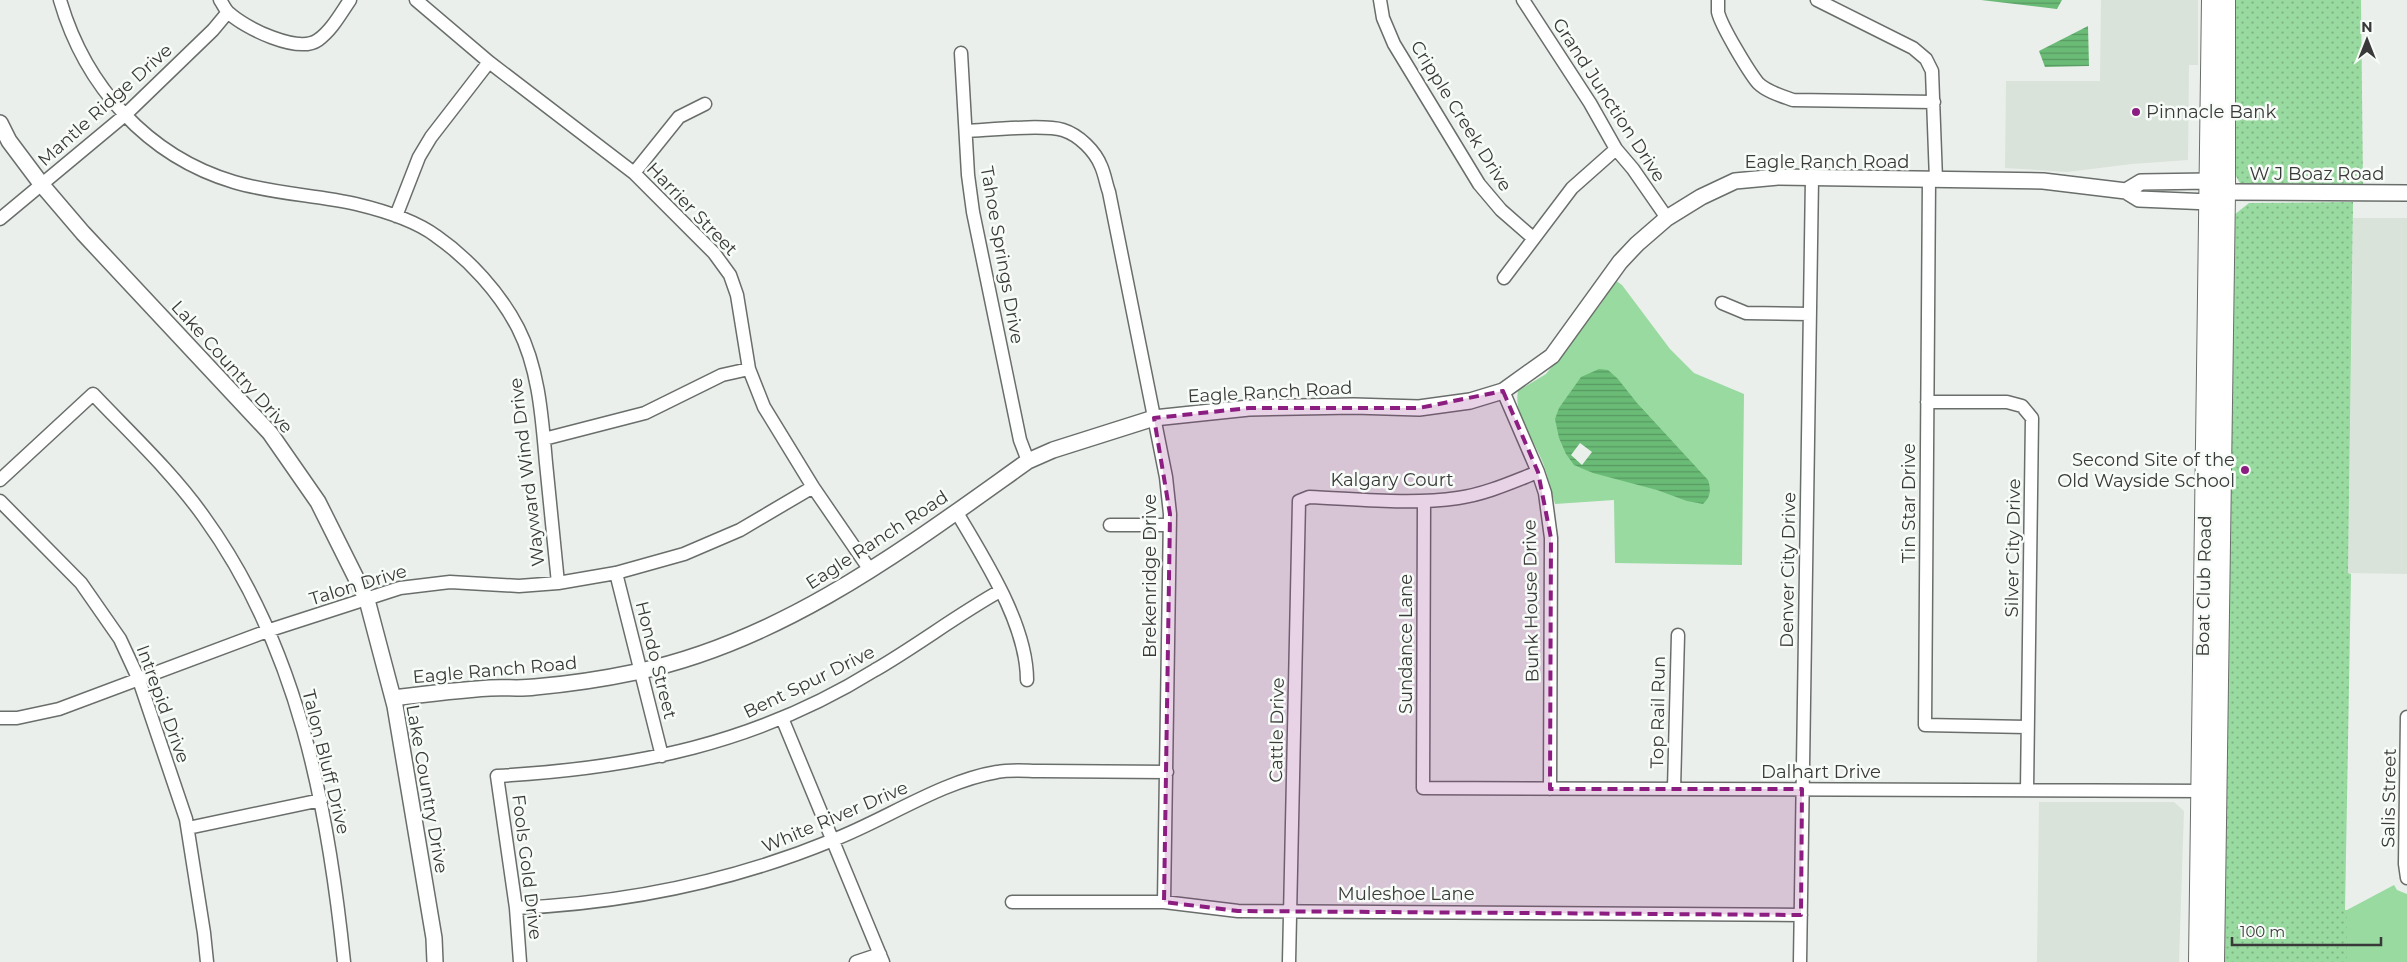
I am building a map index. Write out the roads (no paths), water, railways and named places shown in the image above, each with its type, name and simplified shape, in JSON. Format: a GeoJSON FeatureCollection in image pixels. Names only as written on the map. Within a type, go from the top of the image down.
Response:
{"type":"FeatureCollection","features":[{"type":"Feature","properties":{"kind":"main road","name":"Boat Club Road"},"geometry":{"type":"LineString","coordinates":[[2211,0],[2209,791],[2215,962]]}},
{"type":"Feature","properties":{"kind":"main road","name":"Boat Club Road"},"geometry":{"type":"LineString","coordinates":[[2198,962],[2209,791],[2226,192],[2226,0]]}},
{"type":"Feature","properties":{"kind":"street","name":"Wayward Wind Drive"},"geometry":{"type":"LineString","coordinates":[[60,0],[72,38],[86,64],[134,126],[177,156],[206,172],[235,182],[356,204],[396,216],[436,235],[489,284],[519,329],[538,391],[558,583]]}},
{"type":"Feature","properties":{"kind":"street"},"geometry":{"type":"LineString","coordinates":[[220,0],[228,12],[250,28],[293,44],[305,44],[318,40],[332,25],[350,0]]}},
{"type":"Feature","properties":{"kind":"street","name":"Harrier Street"},"geometry":{"type":"LineString","coordinates":[[416,0],[489,62],[634,174],[714,253],[730,275],[737,295],[749,369],[764,407],[813,486],[870,570]]}},
{"type":"Feature","properties":{"kind":"street","name":"Cripple Creek Drive"},"geometry":{"type":"LineString","coordinates":[[1380,0],[1383,18],[1394,44],[1479,184],[1501,210],[1533,238]]}},
{"type":"Feature","properties":{"kind":"street","name":"Grand Junction Drive"},"geometry":{"type":"LineString","coordinates":[[1523,0],[1590,102],[1616,149],[1633,168],[1667,218]]}},
{"type":"Feature","properties":{"kind":"street"},"geometry":{"type":"LineString","coordinates":[[1718,0],[1718,11],[1724,26],[1740,53],[1759,84],[1775,94],[1793,100],[1934,102]]}},
{"type":"Feature","properties":{"kind":"street","name":"Tin Star Drive"},"geometry":{"type":"LineString","coordinates":[[1817,0],[1913,48],[1926,59],[1932,71],[1934,102],[1927,402],[1925,725],[2027,727]]}},
{"type":"Feature","properties":{"kind":"street","name":"Mantle Ridge Drive"},"geometry":{"type":"LineString","coordinates":[[0,219],[125,115],[228,12]]}},
{"type":"Feature","properties":{"kind":"street","name":"Tahoe Springs Drive"},"geometry":{"type":"LineString","coordinates":[[961,53],[968,176],[1020,440],[1028,461]]}},
{"type":"Feature","properties":{"kind":"street"},"geometry":{"type":"LineString","coordinates":[[396,216],[419,157],[489,62]]}},
{"type":"Feature","properties":{"kind":"street"},"geometry":{"type":"LineString","coordinates":[[634,174],[679,117],[705,104]]}},
{"type":"Feature","properties":{"kind":"street","name":"Lake Country Drive"},"geometry":{"type":"LineString","coordinates":[[0,123],[9,141],[42,185],[83,233],[270,432],[318,502],[367,600],[393,698],[434,938],[436,962]]}},
{"type":"Feature","properties":{"kind":"street","name":"Brekenridge Drive"},"geometry":{"type":"LineString","coordinates":[[966,131],[1030,128],[1062,130],[1077,137],[1090,149],[1101,165],[1109,192],[1166,478],[1170,525],[1164,902]]}},
{"type":"Feature","properties":{"kind":"street"},"geometry":{"type":"LineString","coordinates":[[1504,278],[1572,188],[1616,149]]}},
{"type":"Feature","properties":{"kind":"street","name":"Eagle Ranch Road"},"geometry":{"type":"LineString","coordinates":[[393,698],[492,688],[534,688],[640,671],[696,656],[754,634],[804,610],[870,570],[1028,461],[1053,450],[1154,418],[1250,408],[1354,406],[1419,408],[1470,401],[1503,391],[1552,356],[1620,262],[1636,244],[1667,218],[1701,197],[1736,181],[1812,178],[2043,181],[2126,191],[2139,199],[2210,202]]}},
{"type":"Feature","properties":{"kind":"street","name":"Denver City Drive"},"geometry":{"type":"LineString","coordinates":[[1800,962],[1812,178]]}},
{"type":"Feature","properties":{"kind":"street"},"geometry":{"type":"LineString","coordinates":[[2210,181],[2226,192],[2210,202]]}},
{"type":"Feature","properties":{"kind":"street","name":"Eagle Ranch Road"},"geometry":{"type":"LineString","coordinates":[[2126,191],[2141,182],[2210,181]]}},
{"type":"Feature","properties":{"kind":"street","name":"W J Boaz Road"},"geometry":{"type":"LineString","coordinates":[[2226,192],[2407,193]]}},
{"type":"Feature","properties":{"kind":"street"},"geometry":{"type":"LineString","coordinates":[[1722,303],[1746,313],[1810,314]]}},
{"type":"Feature","properties":{"kind":"street"},"geometry":{"type":"LineString","coordinates":[[544,439],[645,413],[722,375],[749,369]]}},
{"type":"Feature","properties":{"kind":"street","name":"Bunk House Drive"},"geometry":{"type":"LineString","coordinates":[[1503,391],[1538,472],[1545,493],[1552,538],[1550,789]]}},
{"type":"Feature","properties":{"kind":"street","name":"Talon Bluff Drive"},"geometry":{"type":"LineString","coordinates":[[0,480],[93,394],[177,482],[204,516],[248,586],[270,630],[300,714],[321,800],[335,879],[344,962]]}},
{"type":"Feature","properties":{"kind":"street","name":"Silver City Drive"},"geometry":{"type":"LineString","coordinates":[[1927,402],[2007,402],[2022,406],[2032,418],[2027,790]]}},
{"type":"Feature","properties":{"kind":"street","name":"Kalgary Court"},"geometry":{"type":"LineString","coordinates":[[1302,499],[1309,497],[1457,499],[1477,495],[1538,472]]}},
{"type":"Feature","properties":{"kind":"street","name":"Talon Drive"},"geometry":{"type":"LineString","coordinates":[[0,718],[17,718],[59,709],[270,630],[400,588],[450,582],[519,586],[558,583],[616,573],[684,554],[740,530],[813,486]]}},
{"type":"Feature","properties":{"kind":"street","name":"Cattle Drive"},"geometry":{"type":"LineString","coordinates":[[1289,962],[1298,506],[1302,499]]}},
{"type":"Feature","properties":{"kind":"street","name":"Intrepid Drive"},"geometry":{"type":"LineString","coordinates":[[0,500],[81,582],[120,639],[139,680],[188,828],[207,962]]}},
{"type":"Feature","properties":{"kind":"street","name":"Sundance Lane"},"geometry":{"type":"LineString","coordinates":[[1423,788],[1424,500]]}},
{"type":"Feature","properties":{"kind":"street"},"geometry":{"type":"LineString","coordinates":[[956,511],[1000,591],[1024,645],[1027,661],[1027,680]]}},
{"type":"Feature","properties":{"kind":"street"},"geometry":{"type":"LineString","coordinates":[[1110,525],[1170,525]]}},
{"type":"Feature","properties":{"kind":"street","name":"Hondo Street"},"geometry":{"type":"LineString","coordinates":[[616,573],[662,756]]}},
{"type":"Feature","properties":{"kind":"street","name":"Bent Spur Drive"},"geometry":{"type":"LineString","coordinates":[[497,776],[616,765],[662,756],[727,739],[782,718],[875,671],[960,614],[1000,591]]}},
{"type":"Feature","properties":{"kind":"street","name":"Top Rail Run"},"geometry":{"type":"LineString","coordinates":[[1674,789],[1678,635]]}},
{"type":"Feature","properties":{"kind":"street","name":"Salis Street"},"geometry":{"type":"LineString","coordinates":[[2407,717],[2405,872],[2407,878]]}},
{"type":"Feature","properties":{"kind":"street"},"geometry":{"type":"LineString","coordinates":[[782,718],[882,958],[856,962]]}},
{"type":"Feature","properties":{"kind":"street","name":"White River Drive"},"geometry":{"type":"LineString","coordinates":[[516,908],[573,905],[643,896],[760,868],[834,840],[961,781],[998,772],[1167,772]]}},
{"type":"Feature","properties":{"kind":"street","name":"Fools Gold Drive"},"geometry":{"type":"LineString","coordinates":[[497,776],[516,908],[520,962]]}},
{"type":"Feature","properties":{"kind":"street","name":"Dalhart Drive"},"geometry":{"type":"LineString","coordinates":[[1423,788],[2209,791]]}},
{"type":"Feature","properties":{"kind":"street"},"geometry":{"type":"LineString","coordinates":[[188,828],[321,800]]}},
{"type":"Feature","properties":{"kind":"street","name":"Muleshoe Lane"},"geometry":{"type":"LineString","coordinates":[[1012,902],[1164,902],[1238,911],[1801,915]]}},
{"type":"Feature","properties":{"kind":"place","name":"Pinnacle Bank"},"geometry":{"type":"Point","coordinates":[2136,112]}},
{"type":"Feature","properties":{"kind":"place","name":"Second Site of the Old Wayside School"},"geometry":{"type":"Point","coordinates":[2245,470]}}]}
